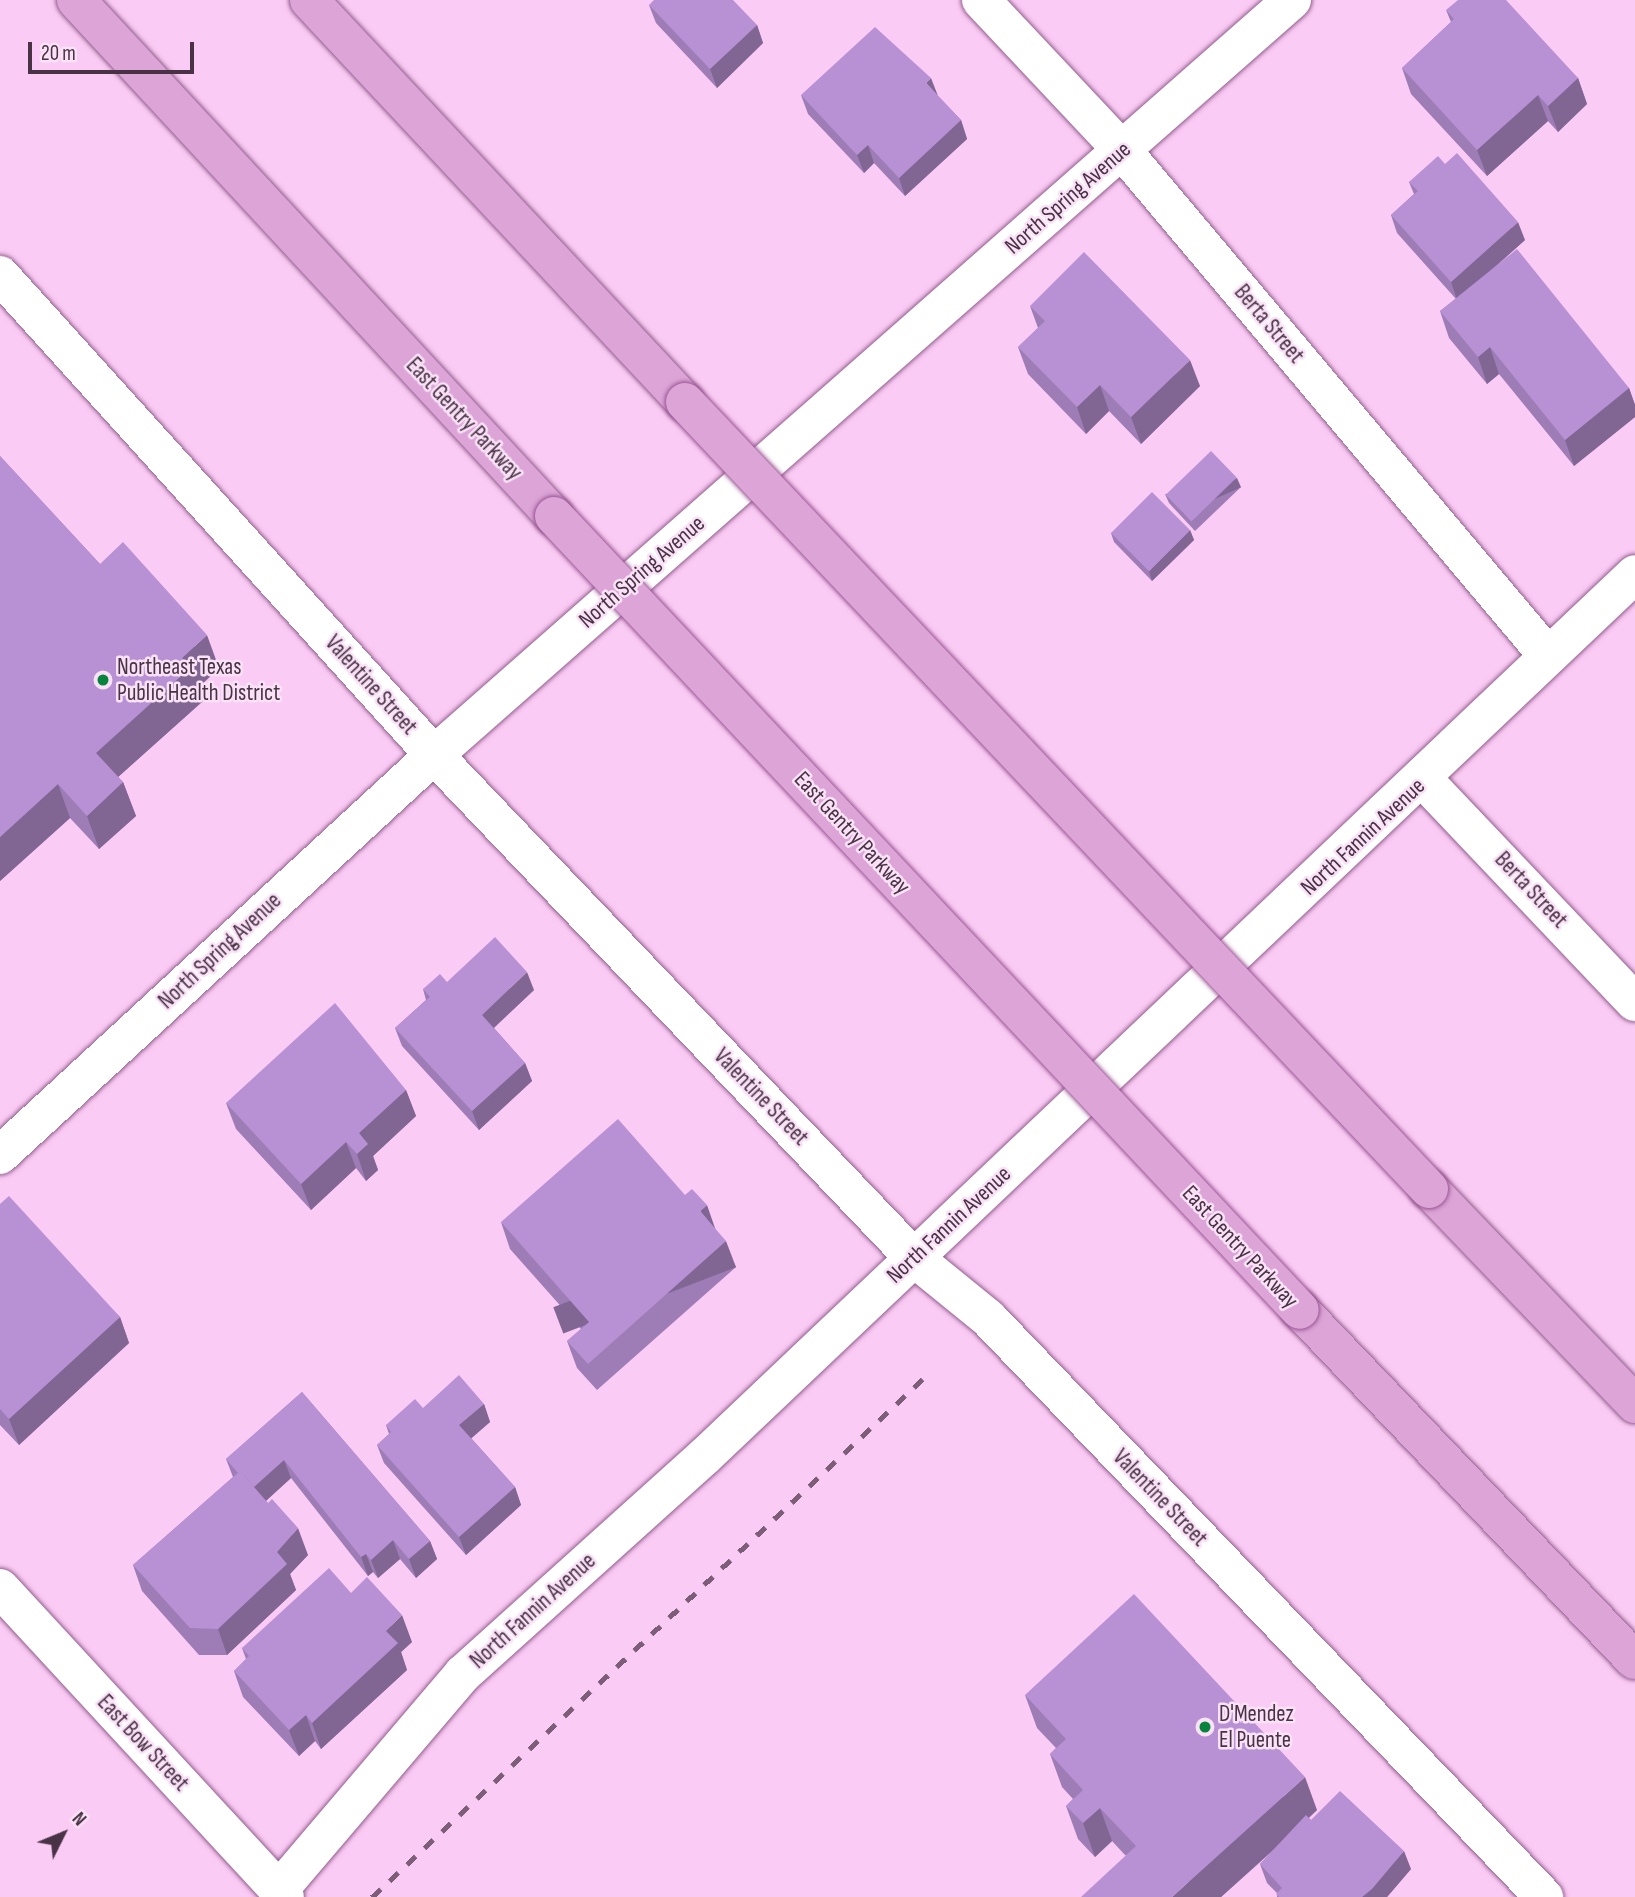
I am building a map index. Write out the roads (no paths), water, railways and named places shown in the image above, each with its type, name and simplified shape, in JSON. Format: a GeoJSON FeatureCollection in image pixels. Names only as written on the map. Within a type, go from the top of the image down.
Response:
{"type":"FeatureCollection","features":[{"type":"Feature","properties":{"kind":"main road","name":"East Gentry Parkway"},"geometry":{"type":"LineString","coordinates":[[76,0],[554,516],[1300,1310],[1635,1660]]}},
{"type":"Feature","properties":{"kind":"main road"},"geometry":{"type":"LineString","coordinates":[[309,0],[685,402],[1635,1404]]}},
{"type":"Feature","properties":{"kind":"street","name":"Berta Street"},"geometry":{"type":"LineString","coordinates":[[981,0],[1122,150],[1548,656]]}},
{"type":"Feature","properties":{"kind":"street","name":"North Spring Avenue"},"geometry":{"type":"LineString","coordinates":[[0,1155],[434,755],[1293,0]]}},
{"type":"Feature","properties":{"kind":"street","name":"Valentine Street"},"geometry":{"type":"LineString","coordinates":[[0,275],[434,755],[913,1257],[988,1318],[1544,1897]]}},
{"type":"Feature","properties":{"kind":"street","name":"North Fannin Avenue"},"geometry":{"type":"LineString","coordinates":[[282,1894],[463,1674],[1424,780],[1548,656],[1635,574]]}},
{"type":"Feature","properties":{"kind":"street","name":"Berta Street"},"geometry":{"type":"LineString","coordinates":[[1424,780],[1635,1002]]}},
{"type":"Feature","properties":{"kind":"street","name":"East Bow Street"},"geometry":{"type":"LineString","coordinates":[[0,1588],[282,1894]]}},
{"type":"Feature","properties":{"kind":"railway"},"geometry":{"type":"LineString","coordinates":[[372,1897],[927,1375]]}},
{"type":"Feature","properties":{"kind":"place","name":"Northeast Texas Public Health District"},"geometry":{"type":"Point","coordinates":[103,680]}},
{"type":"Feature","properties":{"kind":"place","name":"D'Mendez El Puente"},"geometry":{"type":"Point","coordinates":[1205,1727]}}]}
